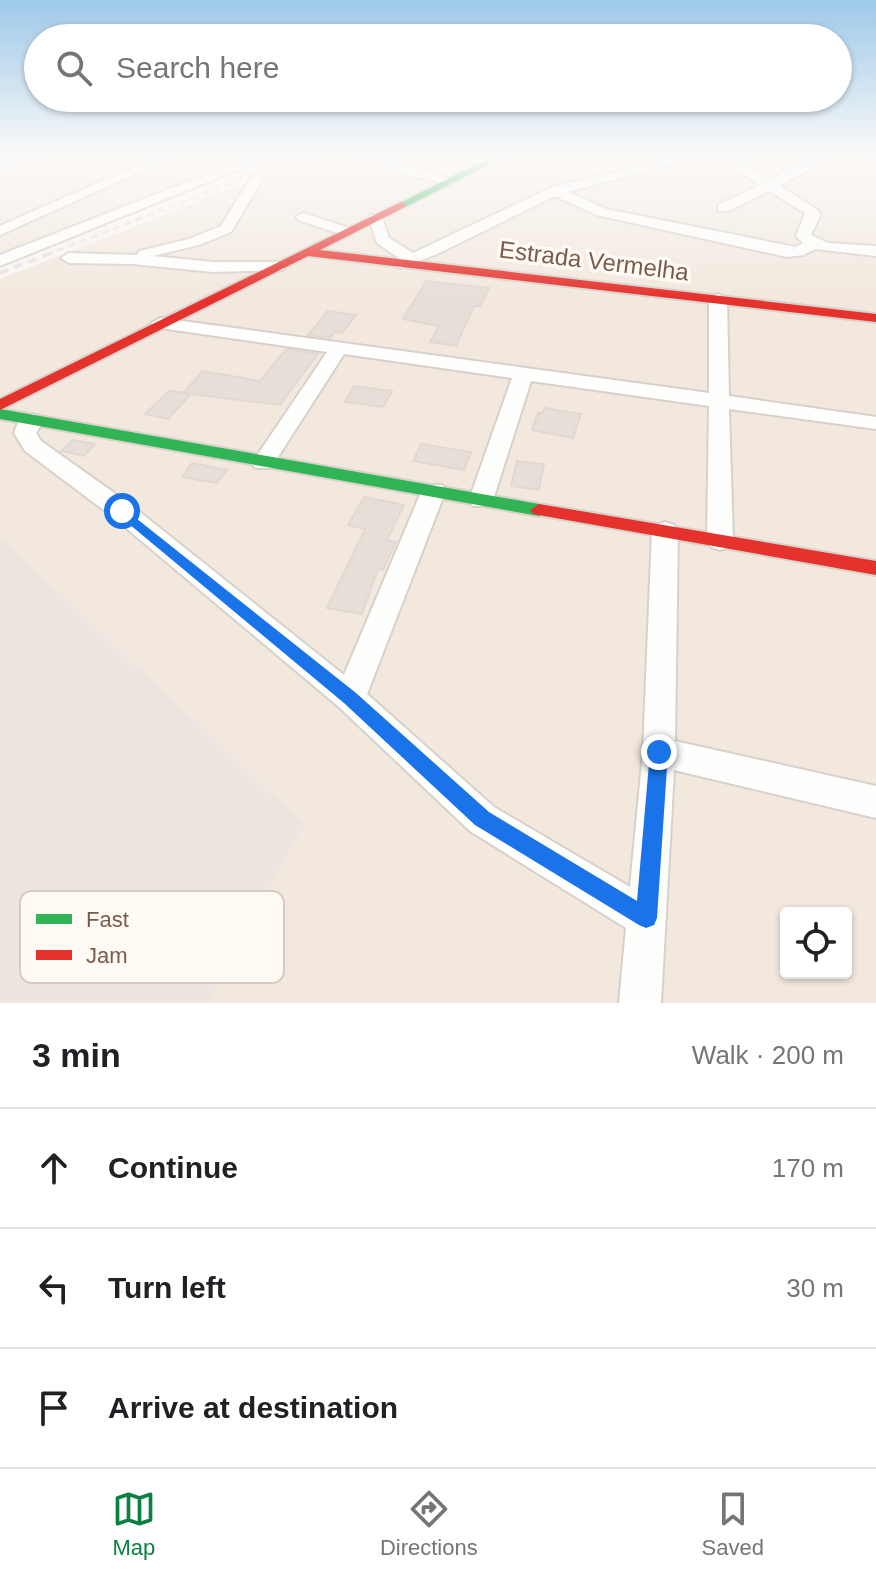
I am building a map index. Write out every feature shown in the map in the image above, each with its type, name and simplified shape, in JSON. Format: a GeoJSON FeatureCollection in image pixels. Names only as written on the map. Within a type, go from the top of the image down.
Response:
{"type":"FeatureCollection","features":[{"type":"Feature","properties":{"kind":"street"},"geometry":{"type":"LineString","coordinates":[[1,230],[63,203]]}},
{"type":"Feature","properties":{"kind":"street"},"geometry":{"type":"LineString","coordinates":[[0,261],[148,203]]}},
{"type":"Feature","properties":{"kind":"street"},"geometry":{"type":"LineString","coordinates":[[132,259],[212,236],[226,229],[242,203]]}},
{"type":"Feature","properties":{"kind":"street"},"geometry":{"type":"LineString","coordinates":[[0,405],[406,203]]}},
{"type":"Feature","properties":{"kind":"street"},"geometry":{"type":"LineString","coordinates":[[376,218],[382,240],[405,261],[530,203]]}},
{"type":"Feature","properties":{"kind":"street"},"geometry":{"type":"LineString","coordinates":[[581,203],[602,212],[787,252],[799,252],[814,243]]}},
{"type":"Feature","properties":{"kind":"street"},"geometry":{"type":"LineString","coordinates":[[723,208],[733,203]]}},
{"type":"Feature","properties":{"kind":"street"},"geometry":{"type":"LineString","coordinates":[[798,203],[812,211],[813,216],[803,236],[814,243],[876,251]]}},
{"type":"Feature","properties":{"kind":"street"},"geometry":{"type":"LineString","coordinates":[[303,217],[347,232]]}},
{"type":"Feature","properties":{"kind":"street"},"geometry":{"type":"LineString","coordinates":[[1,230],[41,245]]}},
{"type":"Feature","properties":{"kind":"street"},"geometry":{"type":"LineString","coordinates":[[212,236],[213,267]]}},
{"type":"Feature","properties":{"kind":"street","name":"Estrada Vermelha"},"geometry":{"type":"LineString","coordinates":[[306,252],[405,261],[876,318]]}},
{"type":"Feature","properties":{"kind":"street"},"geometry":{"type":"LineString","coordinates":[[69,258],[132,259],[213,267],[277,267]]}},
{"type":"Feature","properties":{"kind":"street"},"geometry":{"type":"LineString","coordinates":[[718,299],[720,541]]}},
{"type":"Feature","properties":{"kind":"street"},"geometry":{"type":"LineString","coordinates":[[160,323],[876,423]]}},
{"type":"Feature","properties":{"kind":"street"},"geometry":{"type":"LineString","coordinates":[[263,463],[339,348]]}},
{"type":"Feature","properties":{"kind":"street"},"geometry":{"type":"LineString","coordinates":[[481,500],[523,374]]}},
{"type":"Feature","properties":{"kind":"street"},"geometry":{"type":"LineString","coordinates":[[0,414],[263,463],[876,568]]}},
{"type":"Feature","properties":{"kind":"street"},"geometry":{"type":"LineString","coordinates":[[33,420],[27,425],[25,433],[33,446],[122,511],[350,698],[482,819],[646,918]]}},
{"type":"Feature","properties":{"kind":"street"},"geometry":{"type":"LineString","coordinates":[[350,698],[434,490]]}},
{"type":"Feature","properties":{"kind":"street"},"geometry":{"type":"LineString","coordinates":[[640,1003],[659,752],[665,531]]}},
{"type":"Feature","properties":{"kind":"street"},"geometry":{"type":"LineString","coordinates":[[659,752],[876,802]]}},
{"type":"Feature","properties":{"kind":"shaded area"},"geometry":{"type":"Polygon","coordinates":[[[0,203],[140,203],[0,255],[0,203]]]}},
{"type":"Feature","properties":{"kind":"shaded area"},"geometry":{"type":"Polygon","coordinates":[[[195,203],[876,203],[876,1003],[208,1003],[219,983],[284,983],[284,891],[269,891],[305,824],[0,537],[0,279],[195,203]]]}},
{"type":"Feature","properties":{"kind":"shaded area"},"geometry":{"type":"Polygon","coordinates":[[[0,537],[305,824],[269,891],[20,891],[20,983],[219,983],[208,1003],[0,1003],[0,537]]]}},
{"type":"Feature","properties":{"kind":"building"},"geometry":{"type":"Polygon","coordinates":[[[426,281],[489,288],[480,306],[474,306],[456,346],[430,342],[439,326],[403,319],[426,281]]]}},
{"type":"Feature","properties":{"kind":"building"},"geometry":{"type":"Polygon","coordinates":[[[328,311],[356,315],[342,333],[335,332],[330,338],[308,335],[328,311]]]}},
{"type":"Feature","properties":{"kind":"building"},"geometry":{"type":"Polygon","coordinates":[[[286,349],[318,354],[280,405],[183,393],[203,371],[260,381],[286,349]]]}},
{"type":"Feature","properties":{"kind":"building"},"geometry":{"type":"Polygon","coordinates":[[[354,386],[392,391],[383,407],[345,402],[354,386]]]}},
{"type":"Feature","properties":{"kind":"building"},"geometry":{"type":"Polygon","coordinates":[[[169,391],[191,394],[168,419],[145,414],[169,391]]]}},
{"type":"Feature","properties":{"kind":"building"},"geometry":{"type":"Polygon","coordinates":[[[545,408],[581,414],[573,438],[532,430],[538,413],[545,408]]]}},
{"type":"Feature","properties":{"kind":"building"},"geometry":{"type":"Polygon","coordinates":[[[73,440],[95,444],[84,456],[61,451],[73,440]]]}},
{"type":"Feature","properties":{"kind":"building"},"geometry":{"type":"Polygon","coordinates":[[[421,444],[471,452],[464,470],[413,461],[421,444]]]}},
{"type":"Feature","properties":{"kind":"building"},"geometry":{"type":"Polygon","coordinates":[[[517,461],[544,464],[539,490],[511,486],[517,461]]]}},
{"type":"Feature","properties":{"kind":"building"},"geometry":{"type":"Polygon","coordinates":[[[192,463],[227,470],[217,483],[182,477],[192,463]]]}},
{"type":"Feature","properties":{"kind":"building"},"geometry":{"type":"Polygon","coordinates":[[[364,497],[404,505],[387,540],[396,542],[383,570],[378,569],[362,614],[327,608],[365,529],[348,525],[364,497]]]}},
{"type":"Feature","properties":{"kind":"railway"},"geometry":{"type":"LineString","coordinates":[[46,255],[180,203]]}},
{"type":"Feature","properties":{"kind":"railway"},"geometry":{"type":"LineString","coordinates":[[0,273],[51,253]]}},
{"type":"Feature","properties":{"kind":"traffic: fast"},"geometry":{"type":"LineString","coordinates":[[401,205],[405,203]]}},
{"type":"Feature","properties":{"kind":"traffic: fast"},"geometry":{"type":"LineString","coordinates":[[0,414],[539,510]]}},
{"type":"Feature","properties":{"kind":"traffic: jam"},"geometry":{"type":"LineString","coordinates":[[0,405],[401,205]]}},
{"type":"Feature","properties":{"kind":"traffic: jam"},"geometry":{"type":"LineString","coordinates":[[306,252],[876,318]]}},
{"type":"Feature","properties":{"kind":"traffic: jam"},"geometry":{"type":"LineString","coordinates":[[539,510],[876,568]]}},
{"type":"Feature","properties":{"kind":"route"},"geometry":{"type":"LineString","coordinates":[[122,511],[350,698],[482,819],[646,918],[659,752]]}}]}
